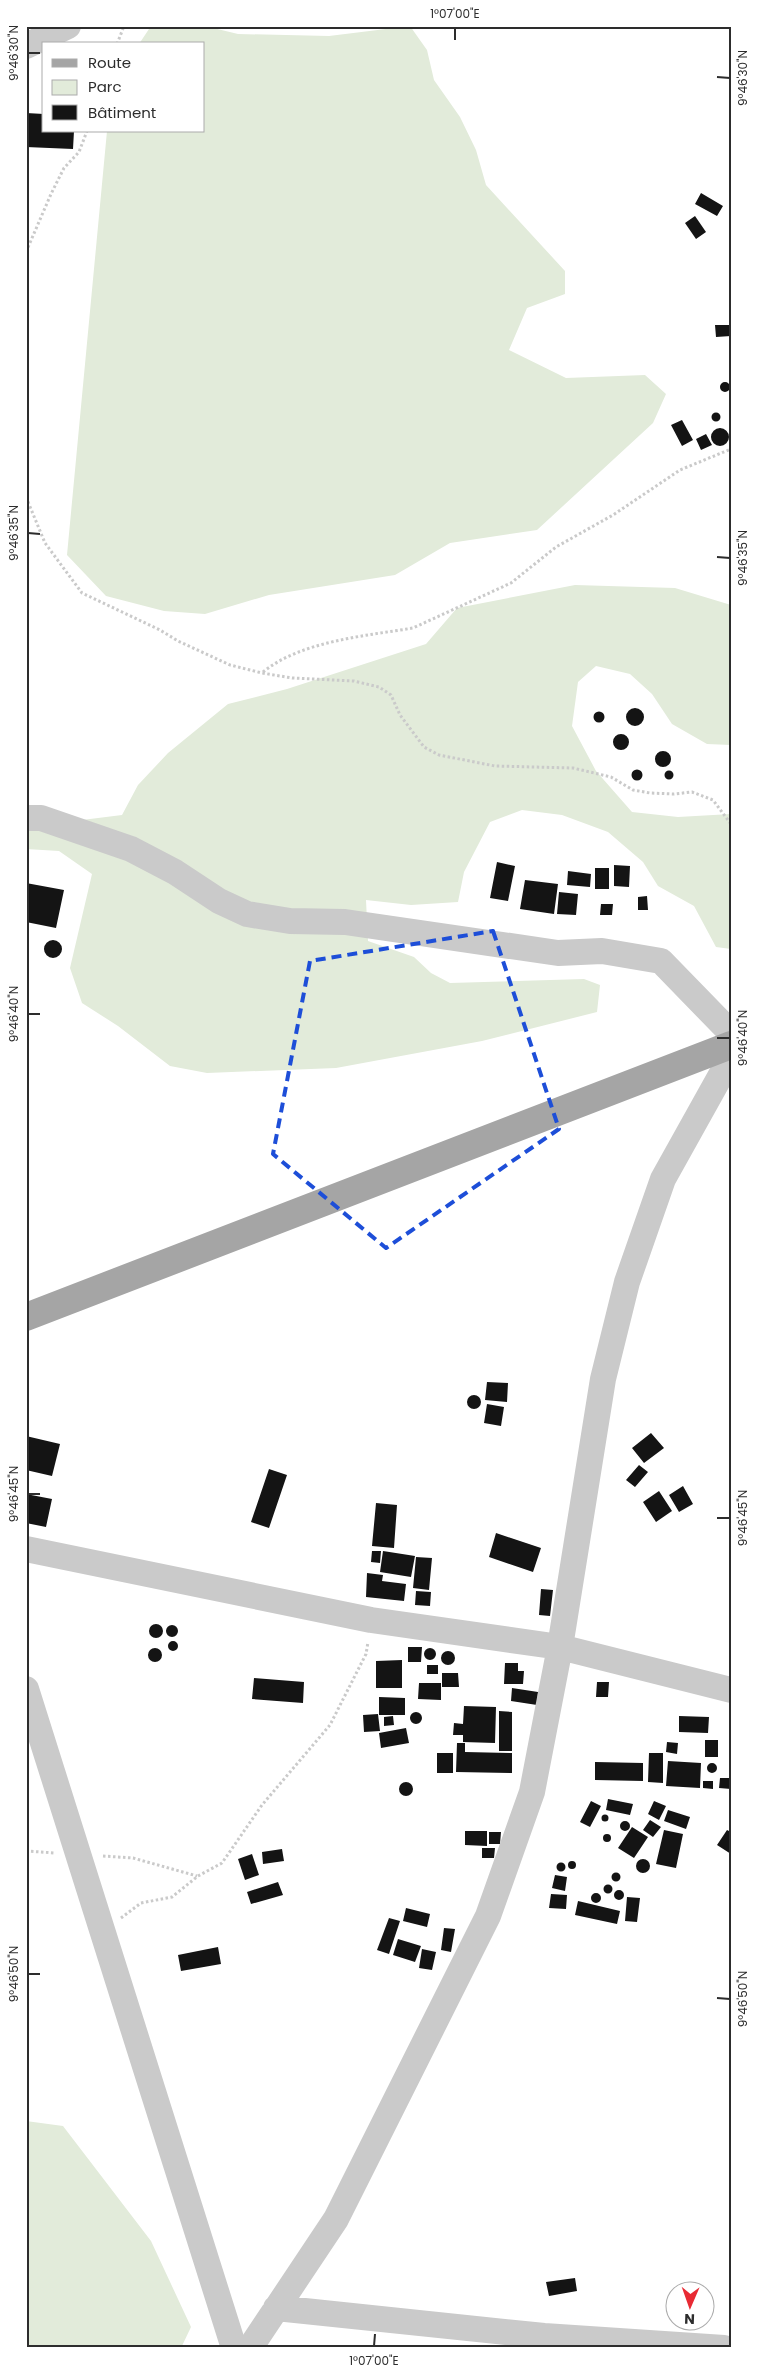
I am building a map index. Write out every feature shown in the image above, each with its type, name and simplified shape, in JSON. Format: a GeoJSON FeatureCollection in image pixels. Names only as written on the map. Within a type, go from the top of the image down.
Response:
{"type":"FeatureCollection","features":[{"type":"Feature","properties":{"kind":"main road"},"geometry":{"type":"LineString","coordinates":[[26,1317],[731,1045]]}},
{"type":"Feature","properties":{"kind":"street"},"geometry":{"type":"LineString","coordinates":[[26,46],[68,26]]}},
{"type":"Feature","properties":{"kind":"street"},"geometry":{"type":"LineString","coordinates":[[26,818],[41,818],[131,849],[175,872],[219,901],[247,914],[290,922],[345,922],[558,953],[602,951],[661,961],[731,1033]]}},
{"type":"Feature","properties":{"kind":"street"},"geometry":{"type":"LineString","coordinates":[[250,2348],[336,2219],[488,1916],[532,1792],[560,1647],[603,1379],[627,1282],[663,1179],[731,1057]]}},
{"type":"Feature","properties":{"kind":"street"},"geometry":{"type":"LineString","coordinates":[[26,1549],[371,1620],[560,1647],[731,1690]]}},
{"type":"Feature","properties":{"kind":"street"},"geometry":{"type":"LineString","coordinates":[[26,1689],[104,1930],[234,2348]]}},
{"type":"Feature","properties":{"kind":"street"},"geometry":{"type":"LineString","coordinates":[[276,2308],[544,2336],[724,2348]]}},
{"type":"Feature","properties":{"kind":"path"},"geometry":{"type":"LineString","coordinates":[[118,42],[124,26]]}},
{"type":"Feature","properties":{"kind":"path"},"geometry":{"type":"LineString","coordinates":[[26,252],[64,168],[79,152],[87,132]]}},
{"type":"Feature","properties":{"kind":"path"},"geometry":{"type":"LineString","coordinates":[[262,673],[276,661],[300,651],[413,628],[430,622],[511,583],[556,547],[613,515],[680,470],[731,449]]}},
{"type":"Feature","properties":{"kind":"path"},"geometry":{"type":"LineString","coordinates":[[26,497],[45,543],[82,593],[230,665],[292,678],[354,681],[379,687],[391,695],[400,715],[424,747],[439,755],[495,766],[573,768],[611,777],[633,790],[650,793],[674,794],[692,792],[713,800],[731,824]]}},
{"type":"Feature","properties":{"kind":"path"},"geometry":{"type":"LineString","coordinates":[[104,1930],[141,1903],[172,1897],[198,1876],[222,1863],[262,1805],[330,1725],[366,1654],[371,1620]]}},
{"type":"Feature","properties":{"kind":"path"},"geometry":{"type":"LineString","coordinates":[[26,1850],[133,1858],[198,1876]]}},
{"type":"Feature","properties":{"kind":"highlighted area"},"geometry":{"type":"Polygon","coordinates":[[[493,931],[559,1129],[386,1248],[273,1154],[310,961],[493,931]]]}},
{"type":"Feature","properties":{"kind":"green space"},"geometry":{"type":"Polygon","coordinates":[[[151,26],[205,26],[238,34],[329,36],[410,26],[427,50],[434,80],[460,117],[476,150],[486,185],[565,271],[565,294],[527,308],[509,350],[566,378],[645,375],[666,394],[653,423],[537,530],[450,543],[395,575],[269,595],[205,614],[164,611],[106,596],[67,555],[107,132],[205,132],[205,42],[140,42],[151,26]]]}},
{"type":"Feature","properties":{"kind":"green space"},"geometry":{"type":"Polygon","coordinates":[[[575,585],[675,588],[731,605],[731,745],[707,744],[672,724],[652,694],[630,674],[596,666],[578,682],[572,726],[596,771],[632,812],[678,817],[731,814],[731,949],[716,947],[694,906],[658,886],[643,862],[608,832],[562,815],[522,810],[490,822],[464,872],[458,902],[411,905],[366,900],[368,941],[414,957],[431,973],[450,983],[584,979],[600,985],[597,1012],[482,1041],[336,1068],[207,1073],[170,1066],[118,1026],[82,1003],[70,968],[92,874],[59,851],[26,849],[26,827],[122,815],[138,785],[168,753],[228,704],[287,689],[426,644],[457,608],[575,585]]]}},
{"type":"Feature","properties":{"kind":"green space"},"geometry":{"type":"Polygon","coordinates":[[[26,2121],[63,2126],[151,2241],[191,2327],[181,2348],[26,2348],[26,2121]]]}},
{"type":"Feature","properties":{"kind":"building"},"geometry":{"type":"Polygon","coordinates":[[[26,113],[42,114],[42,132],[74,132],[73,149],[26,147],[26,113]]]}},
{"type":"Feature","properties":{"kind":"building"},"geometry":{"type":"Polygon","coordinates":[[[701,193],[723,206],[717,216],[695,204],[701,193]]]}},
{"type":"Feature","properties":{"kind":"building"},"geometry":{"type":"Polygon","coordinates":[[[695,216],[706,232],[696,239],[685,223],[695,216]]]}},
{"type":"Feature","properties":{"kind":"building"},"geometry":{"type":"Polygon","coordinates":[[[715,325],[731,325],[731,336],[716,337],[715,325]]]}},
{"type":"Feature","properties":{"kind":"building"},"geometry":{"type":"Polygon","coordinates":[[[725,382],[730,387],[725,392],[720,387],[725,382]]]}},
{"type":"Feature","properties":{"kind":"building"},"geometry":{"type":"Polygon","coordinates":[[[716,412],[721,417],[716,422],[711,417],[716,412]]]}},
{"type":"Feature","properties":{"kind":"building"},"geometry":{"type":"Polygon","coordinates":[[[682,420],[693,440],[682,446],[671,425],[682,420]]]}},
{"type":"Feature","properties":{"kind":"building"},"geometry":{"type":"Polygon","coordinates":[[[720,428],[726,431],[729,437],[726,443],[720,446],[714,443],[711,437],[714,431],[720,428]]]}},
{"type":"Feature","properties":{"kind":"building"},"geometry":{"type":"Polygon","coordinates":[[[706,434],[712,445],[701,450],[696,439],[706,434]]]}},
{"type":"Feature","properties":{"kind":"building"},"geometry":{"type":"Polygon","coordinates":[[[635,708],[641,711],[644,717],[641,723],[635,726],[629,723],[626,717],[629,711],[635,708]]]}},
{"type":"Feature","properties":{"kind":"building"},"geometry":{"type":"Polygon","coordinates":[[[599,711],[605,717],[599,723],[593,717],[599,711]]]}},
{"type":"Feature","properties":{"kind":"building"},"geometry":{"type":"Polygon","coordinates":[[[618,734],[624,734],[629,739],[627,748],[618,750],[613,745],[613,739],[618,734]]]}},
{"type":"Feature","properties":{"kind":"building"},"geometry":{"type":"Polygon","coordinates":[[[663,751],[671,759],[663,767],[655,759],[663,751]]]}},
{"type":"Feature","properties":{"kind":"building"},"geometry":{"type":"Polygon","coordinates":[[[637,769],[643,775],[637,781],[631,775],[637,769]]]}},
{"type":"Feature","properties":{"kind":"building"},"geometry":{"type":"Polygon","coordinates":[[[669,770],[674,775],[669,780],[664,775],[669,770]]]}},
{"type":"Feature","properties":{"kind":"building"},"geometry":{"type":"Polygon","coordinates":[[[497,862],[515,866],[508,901],[490,898],[497,862]]]}},
{"type":"Feature","properties":{"kind":"building"},"geometry":{"type":"Polygon","coordinates":[[[614,865],[630,866],[629,887],[614,886],[614,865]]]}},
{"type":"Feature","properties":{"kind":"building"},"geometry":{"type":"Polygon","coordinates":[[[595,868],[609,868],[609,889],[595,889],[595,868]]]}},
{"type":"Feature","properties":{"kind":"building"},"geometry":{"type":"Polygon","coordinates":[[[568,871],[591,874],[590,887],[567,885],[568,871]]]}},
{"type":"Feature","properties":{"kind":"building"},"geometry":{"type":"Polygon","coordinates":[[[525,880],[558,884],[554,914],[520,909],[525,880]]]}},
{"type":"Feature","properties":{"kind":"building"},"geometry":{"type":"Polygon","coordinates":[[[26,883],[64,890],[56,928],[26,922],[26,883]]]}},
{"type":"Feature","properties":{"kind":"building"},"geometry":{"type":"Polygon","coordinates":[[[559,892],[578,894],[576,915],[557,914],[559,892]]]}},
{"type":"Feature","properties":{"kind":"building"},"geometry":{"type":"Polygon","coordinates":[[[647,896],[648,910],[638,910],[638,897],[647,896]]]}},
{"type":"Feature","properties":{"kind":"building"},"geometry":{"type":"Polygon","coordinates":[[[601,904],[613,904],[612,915],[600,915],[601,904]]]}},
{"type":"Feature","properties":{"kind":"building"},"geometry":{"type":"Polygon","coordinates":[[[49,940],[57,940],[62,945],[60,956],[49,958],[44,953],[44,945],[49,940]]]}},
{"type":"Feature","properties":{"kind":"building"},"geometry":{"type":"Polygon","coordinates":[[[487,1382],[508,1383],[507,1402],[485,1400],[487,1382]]]}},
{"type":"Feature","properties":{"kind":"building"},"geometry":{"type":"Polygon","coordinates":[[[471,1395],[477,1395],[481,1402],[477,1409],[471,1409],[467,1405],[467,1399],[471,1395]]]}},
{"type":"Feature","properties":{"kind":"building"},"geometry":{"type":"Polygon","coordinates":[[[487,1404],[504,1407],[501,1426],[484,1423],[487,1404]]]}},
{"type":"Feature","properties":{"kind":"building"},"geometry":{"type":"Polygon","coordinates":[[[651,1433],[664,1448],[644,1463],[632,1448],[651,1433]]]}},
{"type":"Feature","properties":{"kind":"building"},"geometry":{"type":"Polygon","coordinates":[[[26,1436],[60,1444],[52,1476],[26,1470],[26,1436]]]}},
{"type":"Feature","properties":{"kind":"building"},"geometry":{"type":"Polygon","coordinates":[[[639,1465],[648,1472],[635,1487],[626,1480],[639,1465]]]}},
{"type":"Feature","properties":{"kind":"building"},"geometry":{"type":"Polygon","coordinates":[[[269,1469],[287,1475],[269,1528],[251,1522],[269,1469]]]}},
{"type":"Feature","properties":{"kind":"building"},"geometry":{"type":"Polygon","coordinates":[[[683,1486],[693,1504],[679,1512],[669,1495],[683,1486]]]}},
{"type":"Feature","properties":{"kind":"building"},"geometry":{"type":"Polygon","coordinates":[[[659,1491],[672,1511],[656,1522],[643,1502],[659,1491]]]}},
{"type":"Feature","properties":{"kind":"building"},"geometry":{"type":"Polygon","coordinates":[[[26,1494],[52,1499],[46,1527],[26,1523],[26,1494]]]}},
{"type":"Feature","properties":{"kind":"building"},"geometry":{"type":"Polygon","coordinates":[[[376,1503],[397,1505],[394,1548],[372,1546],[376,1503]]]}},
{"type":"Feature","properties":{"kind":"building"},"geometry":{"type":"Polygon","coordinates":[[[496,1533],[541,1548],[533,1572],[489,1557],[496,1533]]]}},
{"type":"Feature","properties":{"kind":"building"},"geometry":{"type":"Polygon","coordinates":[[[372,1551],[381,1551],[380,1563],[371,1562],[372,1551]]]}},
{"type":"Feature","properties":{"kind":"building"},"geometry":{"type":"Polygon","coordinates":[[[383,1551],[415,1556],[411,1577],[380,1572],[383,1551]]]}},
{"type":"Feature","properties":{"kind":"building"},"geometry":{"type":"Polygon","coordinates":[[[416,1557],[432,1558],[429,1590],[413,1588],[416,1557]]]}},
{"type":"Feature","properties":{"kind":"building"},"geometry":{"type":"Polygon","coordinates":[[[367,1573],[383,1575],[382,1581],[406,1584],[404,1601],[366,1597],[367,1573]]]}},
{"type":"Feature","properties":{"kind":"building"},"geometry":{"type":"Polygon","coordinates":[[[541,1589],[553,1590],[550,1616],[539,1615],[541,1589]]]}},
{"type":"Feature","properties":{"kind":"building"},"geometry":{"type":"Polygon","coordinates":[[[416,1591],[431,1592],[430,1606],[415,1605],[416,1591]]]}},
{"type":"Feature","properties":{"kind":"building"},"geometry":{"type":"Polygon","coordinates":[[[153,1624],[159,1624],[163,1631],[159,1638],[153,1638],[149,1634],[149,1628],[153,1624]]]}},
{"type":"Feature","properties":{"kind":"building"},"geometry":{"type":"Polygon","coordinates":[[[170,1625],[174,1625],[178,1631],[174,1637],[170,1637],[166,1633],[166,1629],[170,1625]]]}},
{"type":"Feature","properties":{"kind":"building"},"geometry":{"type":"Polygon","coordinates":[[[171,1641],[175,1641],[178,1646],[177,1650],[171,1651],[168,1648],[168,1644],[171,1641]]]}},
{"type":"Feature","properties":{"kind":"building"},"geometry":{"type":"Polygon","coordinates":[[[408,1647],[422,1647],[421,1662],[408,1662],[408,1647]]]}},
{"type":"Feature","properties":{"kind":"building"},"geometry":{"type":"Polygon","coordinates":[[[155,1648],[160,1650],[162,1655],[160,1660],[155,1662],[150,1660],[148,1655],[150,1650],[155,1648]]]}},
{"type":"Feature","properties":{"kind":"building"},"geometry":{"type":"Polygon","coordinates":[[[428,1648],[432,1648],[436,1654],[432,1660],[428,1660],[424,1656],[424,1652],[428,1648]]]}},
{"type":"Feature","properties":{"kind":"building"},"geometry":{"type":"Polygon","coordinates":[[[448,1651],[453,1653],[455,1658],[453,1663],[448,1665],[443,1663],[441,1658],[443,1653],[448,1651]]]}},
{"type":"Feature","properties":{"kind":"building"},"geometry":{"type":"Polygon","coordinates":[[[402,1660],[402,1688],[376,1688],[376,1661],[402,1660]]]}},
{"type":"Feature","properties":{"kind":"building"},"geometry":{"type":"Polygon","coordinates":[[[505,1663],[518,1663],[518,1671],[524,1671],[523,1684],[504,1684],[505,1663]]]}},
{"type":"Feature","properties":{"kind":"building"},"geometry":{"type":"Polygon","coordinates":[[[427,1665],[438,1665],[438,1674],[427,1674],[427,1665]]]}},
{"type":"Feature","properties":{"kind":"building"},"geometry":{"type":"Polygon","coordinates":[[[442,1673],[458,1673],[459,1687],[442,1687],[442,1673]]]}},
{"type":"Feature","properties":{"kind":"building"},"geometry":{"type":"Polygon","coordinates":[[[254,1678],[304,1682],[303,1703],[252,1699],[254,1678]]]}},
{"type":"Feature","properties":{"kind":"building"},"geometry":{"type":"Polygon","coordinates":[[[597,1682],[609,1682],[608,1697],[596,1697],[597,1682]]]}},
{"type":"Feature","properties":{"kind":"building"},"geometry":{"type":"Polygon","coordinates":[[[419,1683],[441,1683],[441,1700],[418,1699],[419,1683]]]}},
{"type":"Feature","properties":{"kind":"building"},"geometry":{"type":"Polygon","coordinates":[[[512,1688],[538,1692],[537,1705],[511,1701],[512,1688]]]}},
{"type":"Feature","properties":{"kind":"building"},"geometry":{"type":"Polygon","coordinates":[[[379,1697],[405,1698],[405,1715],[379,1715],[379,1697]]]}},
{"type":"Feature","properties":{"kind":"building"},"geometry":{"type":"Polygon","coordinates":[[[464,1706],[496,1707],[495,1743],[463,1742],[463,1735],[453,1735],[454,1723],[463,1724],[464,1706]]]}},
{"type":"Feature","properties":{"kind":"building"},"geometry":{"type":"Polygon","coordinates":[[[499,1711],[512,1712],[512,1751],[499,1751],[499,1711]]]}},
{"type":"Feature","properties":{"kind":"building"},"geometry":{"type":"Polygon","coordinates":[[[414,1712],[418,1712],[422,1718],[418,1724],[414,1724],[410,1720],[410,1716],[414,1712]]]}},
{"type":"Feature","properties":{"kind":"building"},"geometry":{"type":"Polygon","coordinates":[[[378,1714],[380,1731],[364,1732],[363,1715],[378,1714]]]}},
{"type":"Feature","properties":{"kind":"building"},"geometry":{"type":"Polygon","coordinates":[[[393,1716],[394,1725],[384,1726],[384,1717],[393,1716]]]}},
{"type":"Feature","properties":{"kind":"building"},"geometry":{"type":"Polygon","coordinates":[[[679,1716],[709,1717],[708,1733],[679,1732],[679,1716]]]}},
{"type":"Feature","properties":{"kind":"building"},"geometry":{"type":"Polygon","coordinates":[[[406,1728],[409,1743],[381,1748],[379,1733],[406,1728]]]}},
{"type":"Feature","properties":{"kind":"building"},"geometry":{"type":"Polygon","coordinates":[[[705,1740],[718,1740],[718,1757],[705,1757],[705,1740]]]}},
{"type":"Feature","properties":{"kind":"building"},"geometry":{"type":"Polygon","coordinates":[[[667,1742],[678,1743],[677,1754],[666,1752],[667,1742]]]}},
{"type":"Feature","properties":{"kind":"building"},"geometry":{"type":"Polygon","coordinates":[[[457,1743],[465,1743],[465,1752],[512,1753],[512,1773],[456,1772],[457,1743]]]}},
{"type":"Feature","properties":{"kind":"building"},"geometry":{"type":"Polygon","coordinates":[[[437,1753],[453,1753],[453,1773],[437,1773],[437,1753]]]}},
{"type":"Feature","properties":{"kind":"building"},"geometry":{"type":"Polygon","coordinates":[[[649,1753],[663,1753],[663,1783],[648,1782],[649,1753]]]}},
{"type":"Feature","properties":{"kind":"building"},"geometry":{"type":"Polygon","coordinates":[[[668,1761],[701,1763],[700,1788],[666,1786],[668,1761]]]}},
{"type":"Feature","properties":{"kind":"building"},"geometry":{"type":"Polygon","coordinates":[[[595,1762],[643,1763],[643,1781],[595,1780],[595,1762]]]}},
{"type":"Feature","properties":{"kind":"building"},"geometry":{"type":"Polygon","coordinates":[[[710,1763],[714,1763],[717,1768],[716,1772],[710,1773],[707,1770],[707,1766],[710,1763]]]}},
{"type":"Feature","properties":{"kind":"building"},"geometry":{"type":"Polygon","coordinates":[[[720,1778],[731,1778],[731,1789],[719,1788],[720,1778]]]}},
{"type":"Feature","properties":{"kind":"building"},"geometry":{"type":"Polygon","coordinates":[[[703,1781],[713,1781],[713,1789],[703,1788],[703,1781]]]}},
{"type":"Feature","properties":{"kind":"building"},"geometry":{"type":"Polygon","coordinates":[[[406,1782],[411,1784],[413,1789],[411,1794],[406,1796],[401,1794],[399,1789],[401,1784],[406,1782]]]}},
{"type":"Feature","properties":{"kind":"building"},"geometry":{"type":"Polygon","coordinates":[[[608,1799],[633,1804],[630,1815],[606,1810],[608,1799]]]}},
{"type":"Feature","properties":{"kind":"building"},"geometry":{"type":"Polygon","coordinates":[[[591,1801],[601,1806],[590,1827],[580,1822],[591,1801]]]}},
{"type":"Feature","properties":{"kind":"building"},"geometry":{"type":"Polygon","coordinates":[[[654,1801],[666,1806],[659,1820],[648,1814],[654,1801]]]}},
{"type":"Feature","properties":{"kind":"building"},"geometry":{"type":"Polygon","coordinates":[[[668,1810],[690,1817],[686,1829],[664,1821],[668,1810]]]}},
{"type":"Feature","properties":{"kind":"building"},"geometry":{"type":"Polygon","coordinates":[[[605,1814],[609,1818],[605,1822],[601,1818],[605,1814]]]}},
{"type":"Feature","properties":{"kind":"building"},"geometry":{"type":"Polygon","coordinates":[[[650,1820],[661,1827],[653,1837],[643,1830],[650,1820]]]}},
{"type":"Feature","properties":{"kind":"building"},"geometry":{"type":"Polygon","coordinates":[[[625,1821],[630,1826],[625,1831],[620,1826],[625,1821]]]}},
{"type":"Feature","properties":{"kind":"building"},"geometry":{"type":"Polygon","coordinates":[[[632,1827],[648,1837],[634,1858],[618,1848],[632,1827]]]}},
{"type":"Feature","properties":{"kind":"building"},"geometry":{"type":"Polygon","coordinates":[[[664,1830],[683,1834],[676,1868],[656,1864],[664,1830]]]}},
{"type":"Feature","properties":{"kind":"building"},"geometry":{"type":"Polygon","coordinates":[[[727,1830],[731,1832],[731,1854],[717,1845],[727,1830]]]}},
{"type":"Feature","properties":{"kind":"building"},"geometry":{"type":"Polygon","coordinates":[[[465,1831],[487,1831],[487,1846],[465,1845],[465,1831]]]}},
{"type":"Feature","properties":{"kind":"building"},"geometry":{"type":"Polygon","coordinates":[[[489,1832],[501,1832],[500,1844],[489,1844],[489,1832]]]}},
{"type":"Feature","properties":{"kind":"building"},"geometry":{"type":"Polygon","coordinates":[[[607,1834],[611,1838],[607,1842],[603,1838],[607,1834]]]}},
{"type":"Feature","properties":{"kind":"building"},"geometry":{"type":"Polygon","coordinates":[[[482,1848],[495,1848],[494,1858],[482,1858],[482,1848]]]}},
{"type":"Feature","properties":{"kind":"building"},"geometry":{"type":"Polygon","coordinates":[[[282,1849],[284,1861],[263,1864],[262,1852],[282,1849]]]}},
{"type":"Feature","properties":{"kind":"building"},"geometry":{"type":"Polygon","coordinates":[[[252,1854],[259,1875],[245,1880],[238,1859],[252,1854]]]}},
{"type":"Feature","properties":{"kind":"building"},"geometry":{"type":"Polygon","coordinates":[[[640,1859],[646,1859],[650,1866],[646,1873],[640,1873],[636,1869],[636,1863],[640,1859]]]}},
{"type":"Feature","properties":{"kind":"building"},"geometry":{"type":"Polygon","coordinates":[[[572,1861],[576,1865],[572,1869],[568,1865],[572,1861]]]}},
{"type":"Feature","properties":{"kind":"building"},"geometry":{"type":"Polygon","coordinates":[[[561,1862],[566,1867],[561,1872],[556,1867],[561,1862]]]}},
{"type":"Feature","properties":{"kind":"building"},"geometry":{"type":"Polygon","coordinates":[[[616,1873],[620,1877],[616,1881],[612,1877],[616,1873]]]}},
{"type":"Feature","properties":{"kind":"building"},"geometry":{"type":"Polygon","coordinates":[[[555,1875],[567,1877],[565,1891],[552,1888],[555,1875]]]}},
{"type":"Feature","properties":{"kind":"building"},"geometry":{"type":"Polygon","coordinates":[[[278,1882],[283,1895],[251,1904],[247,1892],[278,1882]]]}},
{"type":"Feature","properties":{"kind":"building"},"geometry":{"type":"Polygon","coordinates":[[[608,1885],[612,1889],[608,1893],[604,1889],[608,1885]]]}},
{"type":"Feature","properties":{"kind":"building"},"geometry":{"type":"Polygon","coordinates":[[[617,1890],[621,1890],[624,1895],[623,1899],[617,1900],[614,1897],[614,1893],[617,1890]]]}},
{"type":"Feature","properties":{"kind":"building"},"geometry":{"type":"Polygon","coordinates":[[[594,1893],[598,1893],[601,1898],[600,1902],[594,1903],[591,1900],[591,1896],[594,1893]]]}},
{"type":"Feature","properties":{"kind":"building"},"geometry":{"type":"Polygon","coordinates":[[[551,1894],[567,1895],[566,1909],[549,1908],[551,1894]]]}},
{"type":"Feature","properties":{"kind":"building"},"geometry":{"type":"Polygon","coordinates":[[[627,1897],[640,1898],[637,1922],[625,1921],[627,1897]]]}},
{"type":"Feature","properties":{"kind":"building"},"geometry":{"type":"Polygon","coordinates":[[[578,1901],[620,1911],[617,1924],[575,1915],[578,1901]]]}},
{"type":"Feature","properties":{"kind":"building"},"geometry":{"type":"Polygon","coordinates":[[[406,1908],[430,1914],[427,1927],[403,1921],[406,1908]]]}},
{"type":"Feature","properties":{"kind":"building"},"geometry":{"type":"Polygon","coordinates":[[[389,1918],[400,1921],[389,1954],[377,1950],[389,1918]]]}},
{"type":"Feature","properties":{"kind":"building"},"geometry":{"type":"Polygon","coordinates":[[[444,1928],[455,1929],[451,1952],[441,1950],[444,1928]]]}},
{"type":"Feature","properties":{"kind":"building"},"geometry":{"type":"Polygon","coordinates":[[[398,1939],[421,1946],[415,1962],[393,1955],[398,1939]]]}},
{"type":"Feature","properties":{"kind":"building"},"geometry":{"type":"Polygon","coordinates":[[[218,1947],[221,1964],[181,1971],[178,1955],[218,1947]]]}},
{"type":"Feature","properties":{"kind":"building"},"geometry":{"type":"Polygon","coordinates":[[[422,1949],[436,1952],[432,1970],[419,1968],[422,1949]]]}},
{"type":"Feature","properties":{"kind":"building"},"geometry":{"type":"Polygon","coordinates":[[[575,2278],[577,2291],[549,2296],[546,2282],[575,2278]]]}}]}
